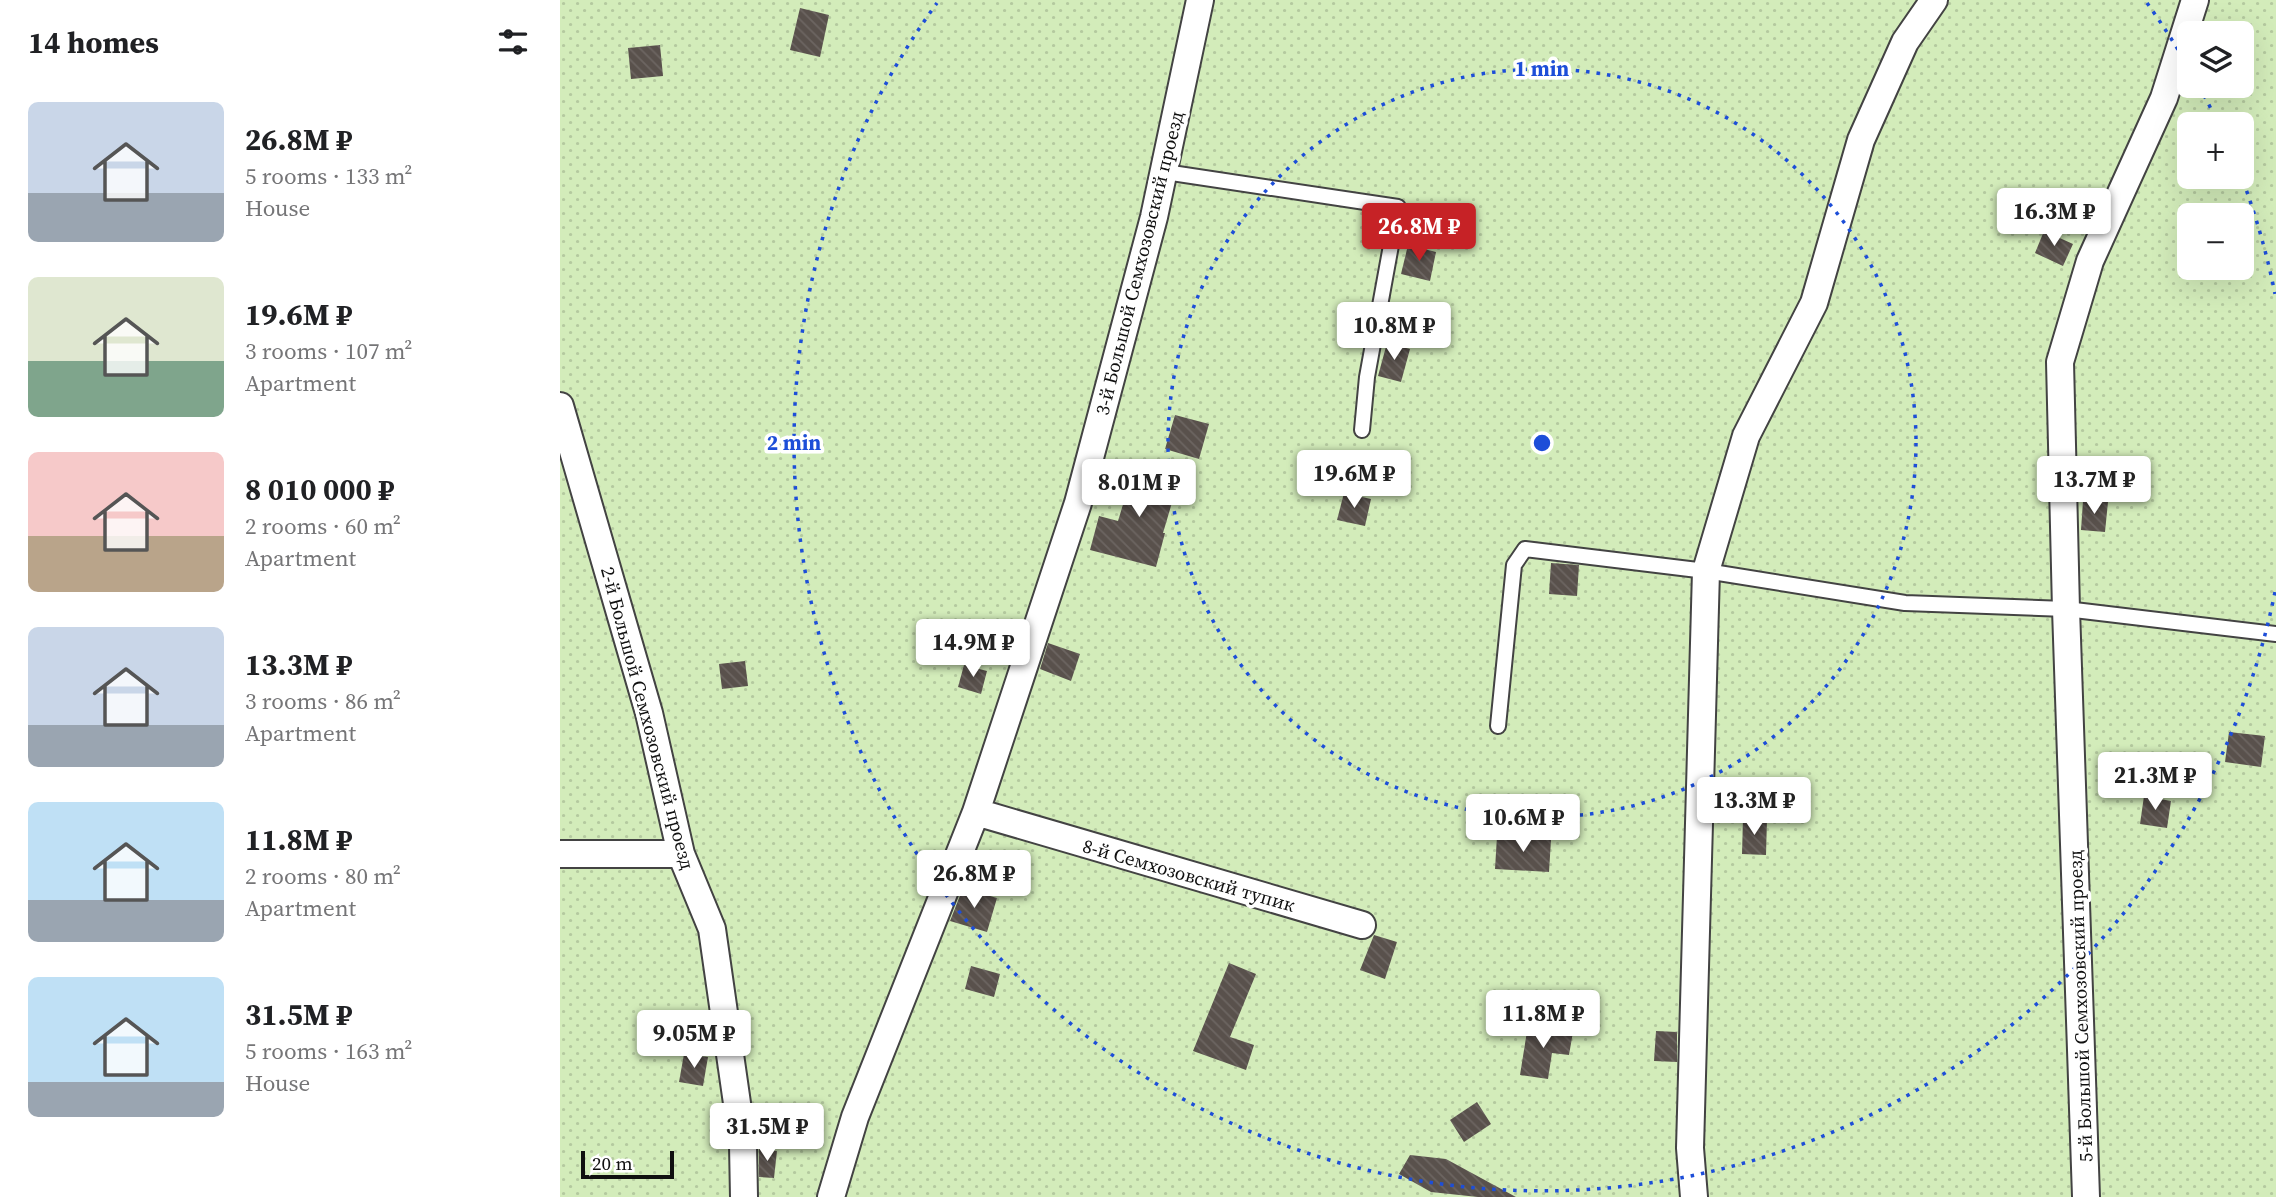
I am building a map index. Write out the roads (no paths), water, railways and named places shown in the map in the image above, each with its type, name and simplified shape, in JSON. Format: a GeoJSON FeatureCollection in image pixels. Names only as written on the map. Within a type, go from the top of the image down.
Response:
{"type":"FeatureCollection","features":[{"type":"Feature","properties":{"kind":"street","name":"3-й Большой Семхозовский проезд"},"geometry":{"type":"LineString","coordinates":[[831,1197],[855,1117],[976,813],[1078,503],[1165,172],[1200,0]]}},
{"type":"Feature","properties":{"kind":"street"},"geometry":{"type":"LineString","coordinates":[[1694,1197],[1690,1148],[1706,571],[1746,436],[1814,303],[1861,139],[1905,42],[1934,0]]}},
{"type":"Feature","properties":{"kind":"street","name":"5-й Большой Семхозовский проезд"},"geometry":{"type":"LineString","coordinates":[[2086,1197],[2060,362],[2090,261],[2164,98],[2194,0]]}},
{"type":"Feature","properties":{"kind":"street","name":"2-й Большой Семхозовский проезд"},"geometry":{"type":"LineString","coordinates":[[560,406],[649,713],[681,854],[712,929],[743,1145],[744,1197]]}},
{"type":"Feature","properties":{"kind":"street","name":"8-й Семхозовский тупик"},"geometry":{"type":"LineString","coordinates":[[976,813],[1362,925]]}},
{"type":"Feature","properties":{"kind":"street"},"geometry":{"type":"LineString","coordinates":[[560,854],[681,854]]}},
{"type":"Feature","properties":{"kind":"lane"},"geometry":{"type":"LineString","coordinates":[[1165,172],[1398,207],[1367,377],[1362,430]]}},
{"type":"Feature","properties":{"kind":"lane"},"geometry":{"type":"LineString","coordinates":[[1498,726],[1514,565],[1525,549],[1706,571],[1905,603],[2066,609],[2276,634]]}}]}
